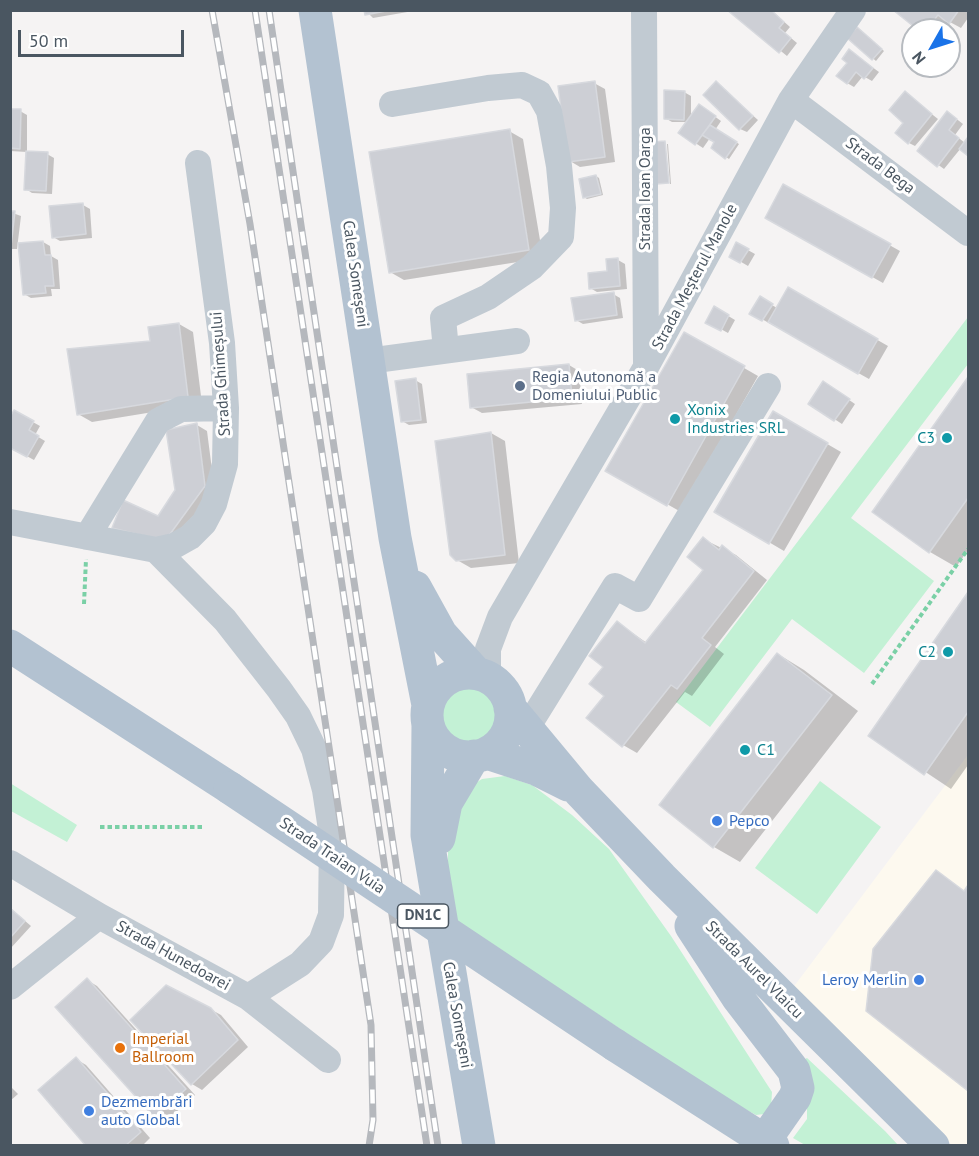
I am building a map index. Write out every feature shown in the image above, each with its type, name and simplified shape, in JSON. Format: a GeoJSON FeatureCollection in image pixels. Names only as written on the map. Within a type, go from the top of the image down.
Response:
{"type":"FeatureCollection","features":[{"type":"Feature","properties":{"kind":"main road","name":"Calea Someșeni"},"geometry":{"type":"LineString","coordinates":[[315,10],[395,538],[428,715],[426,820],[434,885],[479,1144]]}},
{"type":"Feature","properties":{"kind":"main road","name":"Calea Someșeni"},"geometry":{"type":"LineString","coordinates":[[395,538],[431,619],[482,675]]}},
{"type":"Feature","properties":{"kind":"main road","name":"Strada Traian Vuia"},"geometry":{"type":"LineString","coordinates":[[10,646],[230,788],[615,1045],[769,1143]]}},
{"type":"Feature","properties":{"kind":"main road"},"geometry":{"type":"LineString","coordinates":[[482,675],[506,695],[518,718],[510,721],[506,734],[480,754],[450,752],[433,736],[428,715],[440,684],[451,676],[482,675]]}},
{"type":"Feature","properties":{"kind":"main road","name":"Strada Aurel Vlaicu"},"geometry":{"type":"LineString","coordinates":[[518,718],[579,791],[662,878],[933,1146]]}},
{"type":"Feature","properties":{"kind":"main road","name":"Calea Someșeni"},"geometry":{"type":"LineString","coordinates":[[434,885],[442,817],[449,797],[480,754]]}},
{"type":"Feature","properties":{"kind":"main road","name":"Strada Aurel Vlaicu"},"geometry":{"type":"LineString","coordinates":[[480,754],[536,769],[579,791]]}},
{"type":"Feature","properties":{"kind":"main road"},"geometry":{"type":"LineString","coordinates":[[662,878],[711,958],[794,1071],[798,1088],[795,1097],[769,1143]]}},
{"type":"Feature","properties":{"kind":"street","name":"Strada Ioan Oarga"},"geometry":{"type":"LineString","coordinates":[[644,10],[646,367]]}},
{"type":"Feature","properties":{"kind":"street","name":"Strada Meșterul Manole"},"geometry":{"type":"LineString","coordinates":[[482,675],[488,649],[500,617],[646,367],[791,100],[853,10]]}},
{"type":"Feature","properties":{"kind":"street"},"geometry":{"type":"LineString","coordinates":[[392,104],[488,88],[522,86],[539,93],[549,111],[559,166],[562,208],[561,237],[532,267],[488,297],[443,318],[446,350]]}},
{"type":"Feature","properties":{"kind":"street","name":"Strada Bega"},"geometry":{"type":"LineString","coordinates":[[791,100],[969,233]]}},
{"type":"Feature","properties":{"kind":"street","name":"Strada Ghimeșului"},"geometry":{"type":"LineString","coordinates":[[10,522],[156,550],[174,546],[190,537],[204,523],[214,504],[225,464],[226,408],[222,343],[198,163]]}},
{"type":"Feature","properties":{"kind":"street"},"geometry":{"type":"LineString","coordinates":[[368,361],[517,341]]}},
{"type":"Feature","properties":{"kind":"street"},"geometry":{"type":"LineString","coordinates":[[518,718],[615,586],[639,599],[768,386]]}},
{"type":"Feature","properties":{"kind":"street"},"geometry":{"type":"LineString","coordinates":[[87,537],[158,421],[181,409],[226,408]]}},
{"type":"Feature","properties":{"kind":"street"},"geometry":{"type":"LineString","coordinates":[[156,550],[225,620],[279,689],[298,716],[314,749],[325,790],[332,836],[330,915],[321,942],[300,964],[248,997]]}},
{"type":"Feature","properties":{"kind":"street","name":"Strada Hunedoarei"},"geometry":{"type":"LineString","coordinates":[[10,863],[99,916],[248,997],[328,1060]]}},
{"type":"Feature","properties":{"kind":"street"},"geometry":{"type":"LineString","coordinates":[[10,987],[99,916]]}},
{"type":"Feature","properties":{"kind":"path"},"geometry":{"type":"LineString","coordinates":[[84,604],[87,537]]}},
{"type":"Feature","properties":{"kind":"path"},"geometry":{"type":"LineString","coordinates":[[872,684],[969,549]]}},
{"type":"Feature","properties":{"kind":"path"},"geometry":{"type":"LineString","coordinates":[[100,827],[202,827]]}},
{"type":"Feature","properties":{"kind":"shaded area"},"geometry":{"type":"Polygon","coordinates":[[[968,755],[968,1145],[952,1145],[792,989],[968,755]]]}},
{"type":"Feature","properties":{"kind":"green space"},"geometry":{"type":"Polygon","coordinates":[[[968,317],[968,364],[851,518],[934,581],[864,673],[792,619],[710,727],[676,702],[968,317]]]}},
{"type":"Feature","properties":{"kind":"green space"},"geometry":{"type":"Polygon","coordinates":[[[467,680],[489,687],[497,695],[502,717],[494,737],[485,744],[464,749],[444,739],[438,697],[445,688],[467,680]]]}},
{"type":"Feature","properties":{"kind":"green space"},"geometry":{"type":"Polygon","coordinates":[[[505,776],[532,785],[572,815],[609,849],[671,936],[772,1092],[771,1108],[764,1114],[756,1115],[730,1101],[448,916],[448,841],[461,792],[482,779],[505,776]]]}},
{"type":"Feature","properties":{"kind":"green space"},"geometry":{"type":"Polygon","coordinates":[[[820,781],[881,827],[817,914],[755,868],[820,781]]]}},
{"type":"Feature","properties":{"kind":"green space"},"geometry":{"type":"Polygon","coordinates":[[[10,783],[77,825],[67,842],[11,811],[10,783]]]}},
{"type":"Feature","properties":{"kind":"green space"},"geometry":{"type":"Polygon","coordinates":[[[807,1058],[898,1145],[805,1145],[793,1138],[807,1119],[807,1095],[801,1061],[807,1058]]]}},
{"type":"Feature","properties":{"kind":"building"},"geometry":{"type":"Polygon","coordinates":[[[364,10],[391,10],[365,15],[364,10]]]}},
{"type":"Feature","properties":{"kind":"building"},"geometry":{"type":"Polygon","coordinates":[[[727,10],[771,10],[784,22],[779,28],[791,38],[779,53],[727,10]]]}},
{"type":"Feature","properties":{"kind":"building"},"geometry":{"type":"Polygon","coordinates":[[[893,10],[959,10],[953,18],[942,18],[938,15],[936,18],[903,18],[893,10]]]}},
{"type":"Feature","properties":{"kind":"building"},"geometry":{"type":"Polygon","coordinates":[[[857,27],[882,49],[872,60],[847,38],[857,27]]]}},
{"type":"Feature","properties":{"kind":"building"},"geometry":{"type":"Polygon","coordinates":[[[849,49],[873,68],[864,79],[856,72],[847,84],[836,76],[847,63],[842,59],[849,49]]]}},
{"type":"Feature","properties":{"kind":"building"},"geometry":{"type":"Polygon","coordinates":[[[595,81],[605,157],[568,162],[558,86],[595,81]]]}},
{"type":"Feature","properties":{"kind":"building"},"geometry":{"type":"Polygon","coordinates":[[[716,81],[753,116],[739,130],[703,95],[716,81]]]}},
{"type":"Feature","properties":{"kind":"building"},"geometry":{"type":"Polygon","coordinates":[[[664,90],[685,91],[684,120],[664,119],[664,90]]]}},
{"type":"Feature","properties":{"kind":"building"},"geometry":{"type":"Polygon","coordinates":[[[905,91],[932,114],[908,144],[895,133],[903,123],[889,110],[905,91]]]}},
{"type":"Feature","properties":{"kind":"building"},"geometry":{"type":"Polygon","coordinates":[[[699,104],[716,116],[695,145],[678,133],[699,104]]]}},
{"type":"Feature","properties":{"kind":"building"},"geometry":{"type":"Polygon","coordinates":[[[10,109],[21,109],[20,149],[10,148],[10,109]]]}},
{"type":"Feature","properties":{"kind":"building"},"geometry":{"type":"Polygon","coordinates":[[[947,111],[957,119],[949,130],[959,138],[937,167],[917,151],[947,111]]]}},
{"type":"Feature","properties":{"kind":"building"},"geometry":{"type":"Polygon","coordinates":[[[710,125],[737,142],[725,159],[711,148],[714,142],[702,135],[710,125]]]}},
{"type":"Feature","properties":{"kind":"building"},"geometry":{"type":"Polygon","coordinates":[[[510,129],[529,250],[389,273],[369,152],[510,129]]]}},
{"type":"Feature","properties":{"kind":"building"},"geometry":{"type":"Polygon","coordinates":[[[968,137],[968,156],[959,149],[968,137]]]}},
{"type":"Feature","properties":{"kind":"building"},"geometry":{"type":"Polygon","coordinates":[[[665,141],[669,183],[656,184],[652,142],[665,141]]]}},
{"type":"Feature","properties":{"kind":"building"},"geometry":{"type":"Polygon","coordinates":[[[26,151],[48,152],[46,191],[24,190],[26,151]]]}},
{"type":"Feature","properties":{"kind":"building"},"geometry":{"type":"Polygon","coordinates":[[[596,175],[601,194],[583,198],[579,179],[596,175]]]}},
{"type":"Feature","properties":{"kind":"building"},"geometry":{"type":"Polygon","coordinates":[[[783,184],[891,244],[872,278],[765,218],[783,184]]]}},
{"type":"Feature","properties":{"kind":"building"},"geometry":{"type":"Polygon","coordinates":[[[83,203],[86,234],[52,238],[49,206],[83,203]]]}},
{"type":"Feature","properties":{"kind":"building"},"geometry":{"type":"Polygon","coordinates":[[[10,211],[15,211],[11,246],[10,246],[10,211]]]}},
{"type":"Feature","properties":{"kind":"building"},"geometry":{"type":"Polygon","coordinates":[[[43,241],[45,255],[51,255],[54,286],[45,286],[46,293],[23,295],[18,243],[43,241]]]}},
{"type":"Feature","properties":{"kind":"building"},"geometry":{"type":"Polygon","coordinates":[[[736,242],[749,249],[740,263],[729,257],[736,242]]]}},
{"type":"Feature","properties":{"kind":"building"},"geometry":{"type":"Polygon","coordinates":[[[618,258],[620,286],[589,289],[588,273],[607,271],[606,259],[618,258]]]}},
{"type":"Feature","properties":{"kind":"building"},"geometry":{"type":"Polygon","coordinates":[[[788,287],[878,339],[858,374],[768,322],[788,287]]]}},
{"type":"Feature","properties":{"kind":"building"},"geometry":{"type":"Polygon","coordinates":[[[614,292],[617,315],[575,321],[571,298],[614,292]]]}},
{"type":"Feature","properties":{"kind":"building"},"geometry":{"type":"Polygon","coordinates":[[[760,296],[773,304],[762,321],[749,314],[760,296]]]}},
{"type":"Feature","properties":{"kind":"building"},"geometry":{"type":"Polygon","coordinates":[[[714,306],[729,315],[721,331],[705,323],[714,306]]]}},
{"type":"Feature","properties":{"kind":"building"},"geometry":{"type":"Polygon","coordinates":[[[179,323],[188,397],[77,415],[67,349],[150,341],[148,327],[179,323]]]}},
{"type":"Feature","properties":{"kind":"building","name":"Xonix Industries SRL"},"geometry":{"type":"Polygon","coordinates":[[[684,332],[745,366],[667,506],[605,471],[684,332]]]}},
{"type":"Feature","properties":{"kind":"building","name":"Regia Autonomă a Domeniului Public"},"geometry":{"type":"Polygon","coordinates":[[[569,364],[572,398],[470,408],[467,374],[569,364]]]}},
{"type":"Feature","properties":{"kind":"building","name":"C3"},"geometry":{"type":"Polygon","coordinates":[[[968,377],[968,498],[929,553],[872,512],[968,377]]]}},
{"type":"Feature","properties":{"kind":"building"},"geometry":{"type":"Polygon","coordinates":[[[416,378],[421,420],[401,422],[395,381],[416,378]]]}},
{"type":"Feature","properties":{"kind":"building"},"geometry":{"type":"Polygon","coordinates":[[[823,381],[850,399],[834,421],[808,404],[823,381]]]}},
{"type":"Feature","properties":{"kind":"building"},"geometry":{"type":"Polygon","coordinates":[[[14,410],[34,421],[29,430],[39,436],[27,457],[10,448],[10,417],[14,410]]]}},
{"type":"Feature","properties":{"kind":"building"},"geometry":{"type":"Polygon","coordinates":[[[773,411],[828,443],[769,544],[714,512],[773,411]]]}},
{"type":"Feature","properties":{"kind":"building"},"geometry":{"type":"Polygon","coordinates":[[[197,423],[205,486],[165,541],[112,528],[123,500],[158,516],[175,490],[166,430],[197,423]]]}},
{"type":"Feature","properties":{"kind":"building"},"geometry":{"type":"Polygon","coordinates":[[[491,432],[505,555],[456,561],[450,555],[435,441],[491,432]]]}},
{"type":"Feature","properties":{"kind":"building"},"geometry":{"type":"Polygon","coordinates":[[[703,537],[719,550],[722,545],[754,571],[702,638],[711,645],[677,689],[671,685],[622,747],[586,718],[604,696],[589,684],[603,667],[589,656],[617,621],[645,643],[703,570],[687,557],[703,537]]]}},
{"type":"Feature","properties":{"kind":"building","name":"C2"},"geometry":{"type":"Polygon","coordinates":[[[968,592],[968,712],[924,775],[868,736],[968,592]]]}},
{"type":"Feature","properties":{"kind":"building","name":"C1"},"geometry":{"type":"Polygon","coordinates":[[[777,653],[832,695],[713,848],[659,805],[777,653]]]}},
{"type":"Feature","properties":{"kind":"building","name":"Leroy Merlin"},"geometry":{"type":"Polygon","coordinates":[[[936,870],[964,891],[968,885],[968,1091],[866,1011],[873,949],[936,870]]]}},
{"type":"Feature","properties":{"kind":"building"},"geometry":{"type":"Polygon","coordinates":[[[10,908],[25,921],[10,938],[10,908]]]}},
{"type":"Feature","properties":{"kind":"building","name":"Imperial Ballroom"},"geometry":{"type":"Polygon","coordinates":[[[87,978],[186,1089],[154,1117],[55,1007],[87,978]]]}},
{"type":"Feature","properties":{"kind":"building"},"geometry":{"type":"Polygon","coordinates":[[[166,985],[211,1008],[238,1040],[191,1085],[130,1020],[166,985]]]}},
{"type":"Feature","properties":{"kind":"building","name":"Dezmembrări auto Global"},"geometry":{"type":"Polygon","coordinates":[[[76,1057],[141,1132],[125,1146],[86,1146],[38,1090],[76,1057]]]}},
{"type":"Feature","properties":{"kind":"railway"},"geometry":{"type":"LineString","coordinates":[[212,10],[250,224],[371,1025],[373,1120],[369,1146]]}},
{"type":"Feature","properties":{"kind":"railway"},"geometry":{"type":"LineString","coordinates":[[255,10],[427,1146]]}},
{"type":"Feature","properties":{"kind":"railway"},"geometry":{"type":"LineString","coordinates":[[269,10],[438,1146]]}},
{"type":"Feature","properties":{"kind":"place","name":"Regia Autonomă a Domeniului Public"},"geometry":{"type":"Point","coordinates":[520,386]}},
{"type":"Feature","properties":{"kind":"place","name":"Xonix Industries SRL"},"geometry":{"type":"Point","coordinates":[675,419]}},
{"type":"Feature","properties":{"kind":"place","name":"C3"},"geometry":{"type":"Point","coordinates":[947,438]}},
{"type":"Feature","properties":{"kind":"place","name":"C2"},"geometry":{"type":"Point","coordinates":[948,652]}},
{"type":"Feature","properties":{"kind":"place","name":"C1"},"geometry":{"type":"Point","coordinates":[745,750]}},
{"type":"Feature","properties":{"kind":"place","name":"Pepco"},"geometry":{"type":"Point","coordinates":[717,821]}},
{"type":"Feature","properties":{"kind":"place","name":"Leroy Merlin"},"geometry":{"type":"Point","coordinates":[919,980]}},
{"type":"Feature","properties":{"kind":"place","name":"Imperial Ballroom"},"geometry":{"type":"Point","coordinates":[120,1048]}},
{"type":"Feature","properties":{"kind":"place","name":"Dezmembrări auto Global"},"geometry":{"type":"Point","coordinates":[89,1111]}}]}
